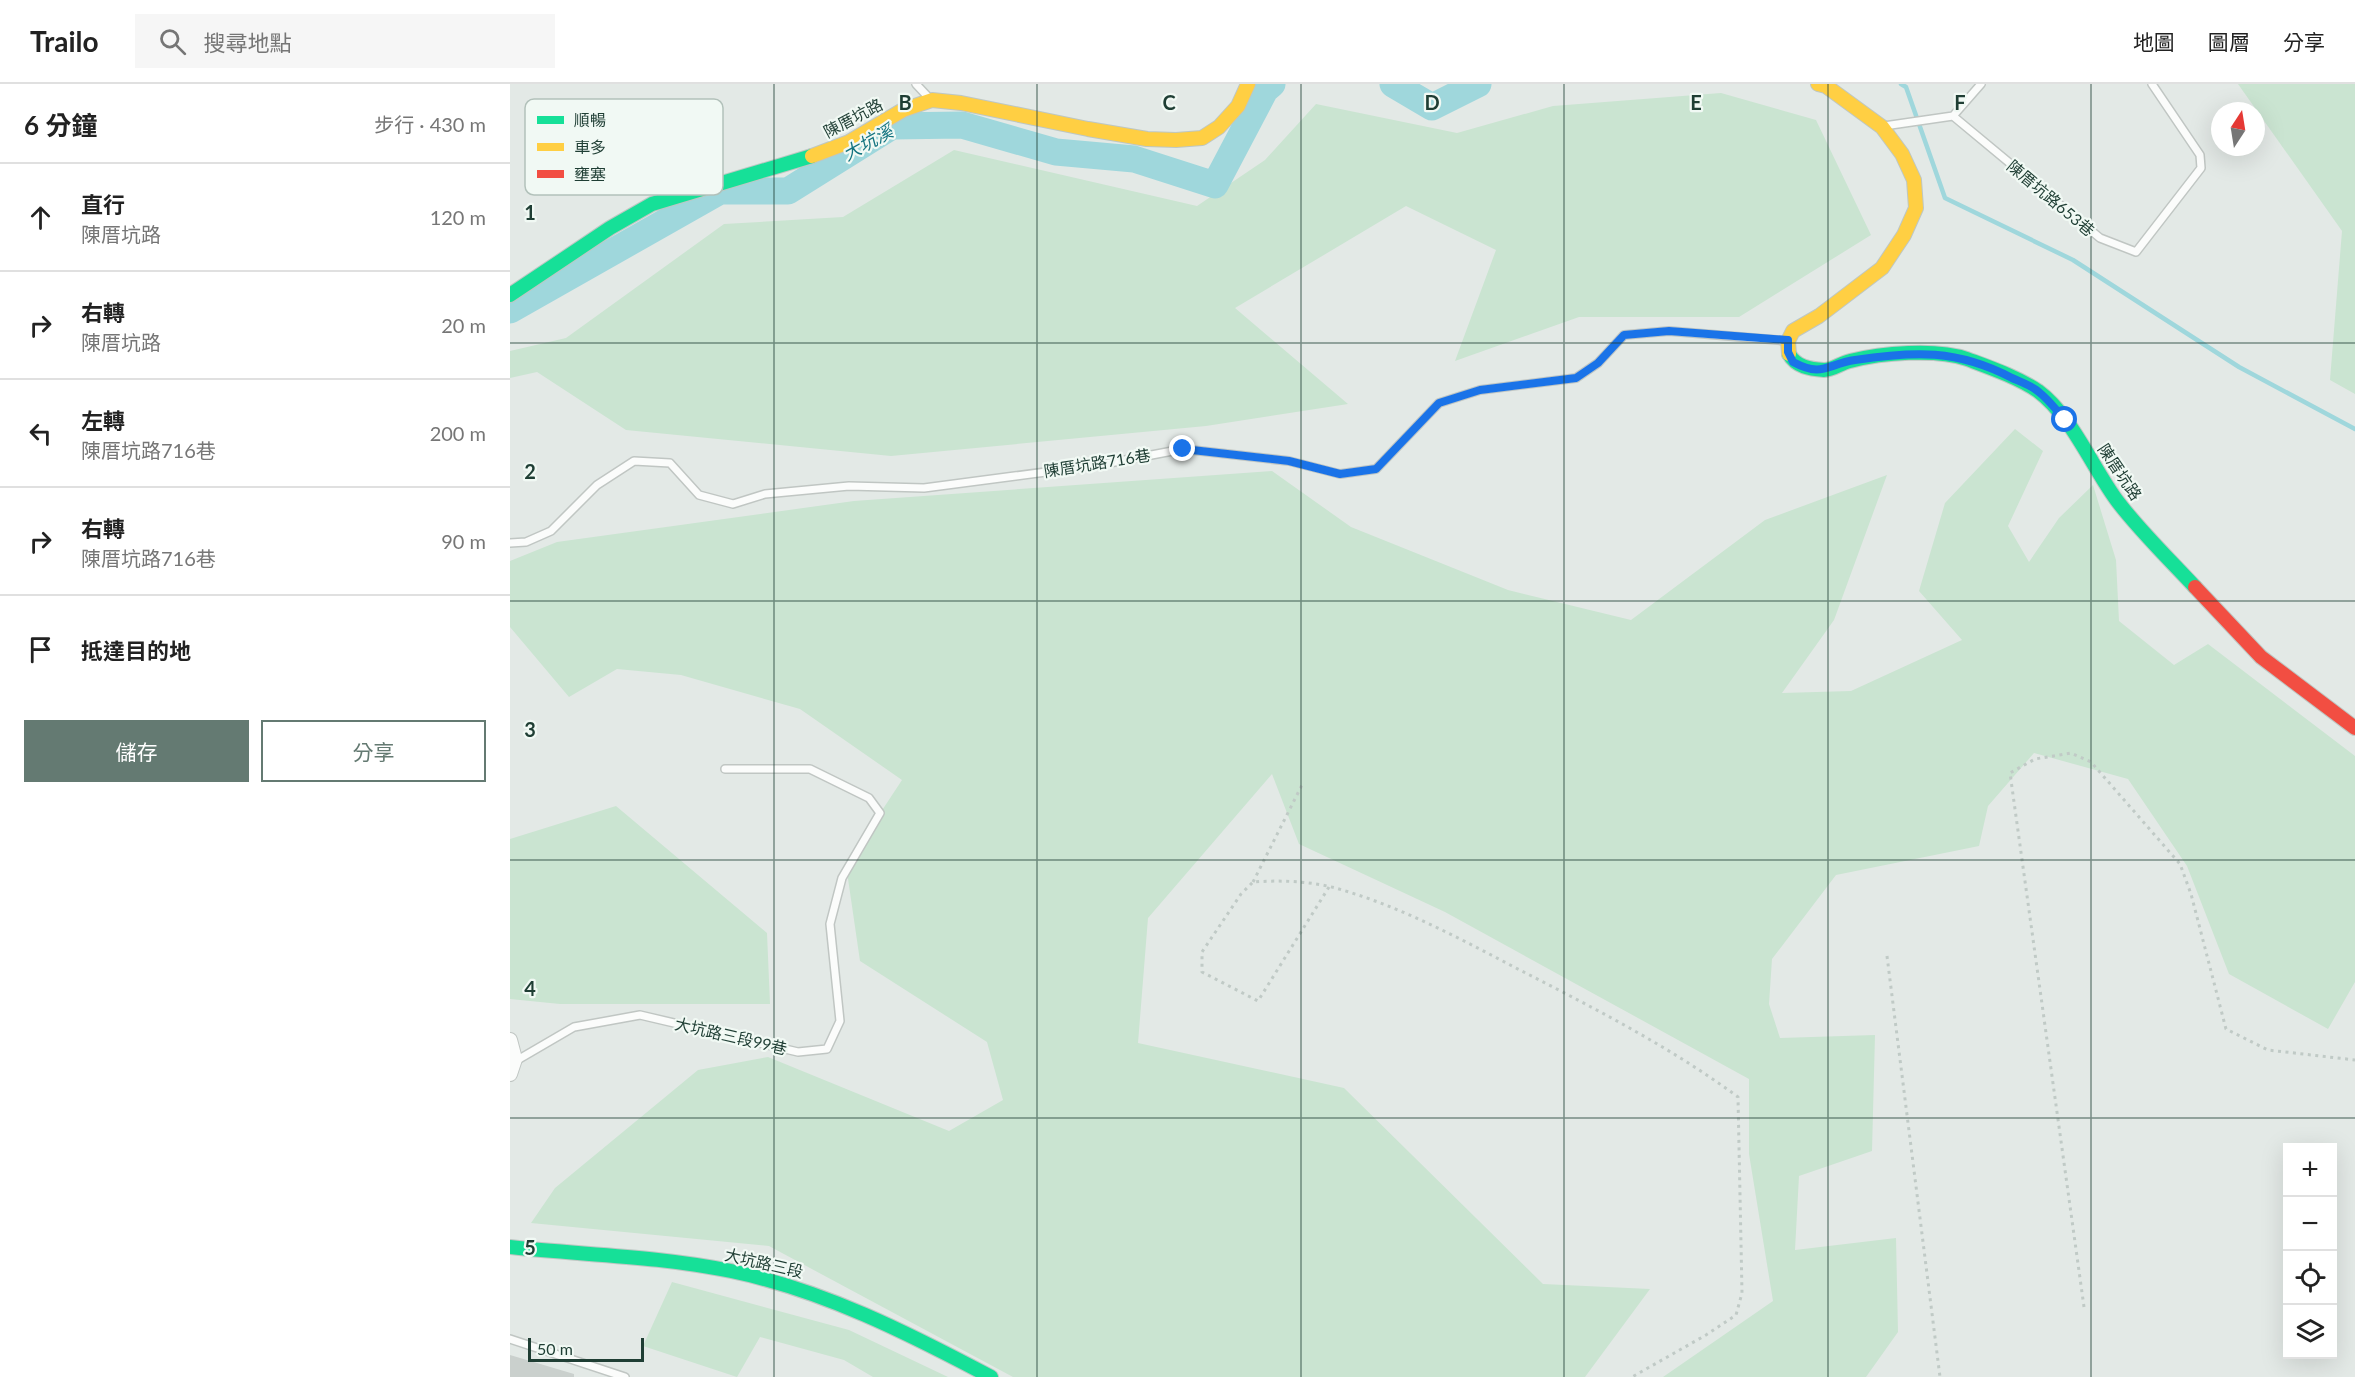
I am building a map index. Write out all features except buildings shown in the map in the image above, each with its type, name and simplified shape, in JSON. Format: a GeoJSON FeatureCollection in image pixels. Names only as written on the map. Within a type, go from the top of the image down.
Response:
{"type":"FeatureCollection","features":[{"type":"Feature","properties":{"kind":"street","name":"陳厝坑路"},"geometry":{"type":"LineString","coordinates":[[723,183],[824,152],[849,142],[903,110],[932,100],[961,103],[1147,139],[1202,138],[1219,127],[1238,106],[1248,84]]}},
{"type":"Feature","properties":{"kind":"street"},"geometry":{"type":"LineString","coordinates":[[1788,340],[1793,331],[1819,316],[1882,268],[1904,235],[1916,208],[1914,180],[1902,154],[1882,127],[1826,87],[1818,84]]}},
{"type":"Feature","properties":{"kind":"street","name":"陳厝坑路"},"geometry":{"type":"LineString","coordinates":[[510,295],[610,228],[652,204],[682,195]]}},
{"type":"Feature","properties":{"kind":"street","name":"陳厝坑路"},"geometry":{"type":"LineString","coordinates":[[1788,340],[1788,352],[1793,362],[1814,370],[1827,369],[1849,361],[1878,356],[1924,353],[1961,357],[2004,373],[2039,392],[2065,420],[2118,502],[2215,610],[2261,657],[2355,728]]}},
{"type":"Feature","properties":{"kind":"street"},"geometry":{"type":"LineString","coordinates":[[510,1040],[514,1052],[512,1068]]}},
{"type":"Feature","properties":{"kind":"street","name":"大坑路三段"},"geometry":{"type":"LineString","coordinates":[[510,1247],[692,1264],[807,1290],[866,1313],[991,1377]]}},
{"type":"Feature","properties":{"kind":"lane"},"geometry":{"type":"LineString","coordinates":[[916,84],[932,100]]}},
{"type":"Feature","properties":{"kind":"lane"},"geometry":{"type":"LineString","coordinates":[[1882,127],[1953,116],[1982,84]]}},
{"type":"Feature","properties":{"kind":"lane","name":"陳厝坑路653巷"},"geometry":{"type":"LineString","coordinates":[[1953,116],[2100,238],[2136,252],[2201,168],[2200,155],[2152,84]]}},
{"type":"Feature","properties":{"kind":"lane","name":"陳厝坑路716巷"},"geometry":{"type":"LineString","coordinates":[[510,543],[526,542],[551,531],[597,484],[634,461],[670,463],[699,495],[733,504],[765,494],[849,486],[924,488],[1099,465],[1183,449],[1289,461],[1340,474],[1376,469],[1439,403],[1480,390],[1576,378],[1598,363],[1624,335],[1669,331],[1788,340]]}},
{"type":"Feature","properties":{"kind":"lane","name":"大坑路三段99巷"},"geometry":{"type":"LineString","coordinates":[[512,1068],[574,1027],[640,1015],[798,1052],[827,1049],[840,1021],[830,924],[842,878],[880,813],[869,798],[810,769],[726,769]]}},
{"type":"Feature","properties":{"kind":"lane"},"geometry":{"type":"LineString","coordinates":[[510,1339],[625,1377]]}},
{"type":"Feature","properties":{"kind":"path"},"geometry":{"type":"LineString","coordinates":[[2084,1307],[2010,773],[2035,759],[2071,753],[2091,762],[2180,864],[2192,894],[2226,1029],[2268,1050],[2355,1060]]}},
{"type":"Feature","properties":{"kind":"path"},"geometry":{"type":"LineString","coordinates":[[1303,783],[1253,882],[1241,894],[1202,952],[1202,972],[1258,1001],[1329,886]]}},
{"type":"Feature","properties":{"kind":"path"},"geometry":{"type":"LineString","coordinates":[[1253,882],[1271,881],[1329,886],[1406,912],[1536,978],[1698,1067],[1738,1097],[1742,1293],[1736,1315],[1706,1335],[1632,1377]]}},
{"type":"Feature","properties":{"kind":"path"},"geometry":{"type":"LineString","coordinates":[[1887,956],[1940,1377]]}},
{"type":"Feature","properties":{"kind":"green space"},"geometry":{"type":"Polygon","coordinates":[[[2238,84],[2355,84],[2355,394],[2330,380],[2342,231],[2265,122],[2265,102],[2251,102],[2238,84]]]}},
{"type":"Feature","properties":{"kind":"green space"},"geometry":{"type":"Polygon","coordinates":[[[1721,93],[1816,120],[1871,235],[1739,317],[1579,317],[1455,361],[1496,250],[1406,206],[1235,308],[1348,404],[1206,426],[891,456],[626,430],[537,372],[510,378],[510,351],[566,338],[724,224],[843,217],[954,150],[1197,206],[1265,160],[1316,104],[1457,133],[1553,106],[1721,93]]]}},
{"type":"Feature","properties":{"kind":"green space"},"geometry":{"type":"Polygon","coordinates":[[[2015,429],[2043,451],[2008,526],[2029,562],[2059,518],[2093,485],[2116,560],[2119,621],[2174,665],[2208,644],[2355,756],[2355,982],[2328,1029],[2229,974],[2187,866],[2128,779],[2034,753],[1988,806],[1979,846],[1836,875],[1772,959],[1769,1004],[1780,1038],[1875,1035],[1872,1151],[1799,1176],[1795,1250],[1896,1238],[1898,1332],[1866,1377],[1663,1377],[1773,1301],[1749,1154],[1749,1079],[1445,912],[1299,844],[1272,774],[1148,918],[1138,1043],[1344,1088],[1543,1284],[1650,1289],[1585,1377],[1013,1377],[769,1246],[531,1223],[555,1188],[698,1070],[768,1057],[949,1131],[1003,1100],[987,1042],[860,961],[846,865],[902,780],[800,709],[681,675],[617,669],[569,697],[510,627],[510,561],[557,542],[854,501],[1272,471],[1351,527],[1508,590],[1631,620],[1765,520],[1887,475],[1834,620],[1782,693],[1851,691],[1962,640],[1919,591],[1945,503],[2015,429]]]}},
{"type":"Feature","properties":{"kind":"green space"},"geometry":{"type":"Polygon","coordinates":[[[616,806],[767,933],[770,1004],[560,1004],[510,999],[510,839],[616,806]]]}},
{"type":"Feature","properties":{"kind":"green space"},"geometry":{"type":"Polygon","coordinates":[[[672,1282],[849,1330],[948,1377],[873,1377],[844,1360],[760,1337],[737,1377],[643,1346],[672,1282]]]}},
{"type":"Feature","properties":{"kind":"waterway","name":"大坑溪"},"geometry":{"type":"LineString","coordinates":[[723,191],[788,191],[892,126],[962,125],[1056,152],[1134,159],[1215,185],[1265,90],[1272,84]]}},
{"type":"Feature","properties":{"kind":"waterway","name":"大坑溪"},"geometry":{"type":"LineString","coordinates":[[1393,84],[1432,107],[1478,84]]}},
{"type":"Feature","properties":{"kind":"waterway"},"geometry":{"type":"LineString","coordinates":[[1901,84],[1906,87],[1945,198],[2073,260],[2239,367],[2355,429]]}},
{"type":"Feature","properties":{"kind":"waterway","name":"大坑溪"},"geometry":{"type":"LineString","coordinates":[[510,310],[713,195]]}},
{"type":"Feature","properties":{"kind":"traffic: fast"},"geometry":{"type":"LineString","coordinates":[[723,183],[812,156]]}},
{"type":"Feature","properties":{"kind":"traffic: fast"},"geometry":{"type":"LineString","coordinates":[[510,295],[610,228],[652,204],[682,195]]}},
{"type":"Feature","properties":{"kind":"traffic: fast"},"geometry":{"type":"LineString","coordinates":[[1789,354],[1799,365],[1824,370],[1850,361],[1877,356],[1908,353],[1940,354],[1967,359],[2030,386],[2061,414],[2118,502],[2195,587]]}},
{"type":"Feature","properties":{"kind":"traffic: fast"},"geometry":{"type":"LineString","coordinates":[[510,1247],[676,1262],[765,1279],[832,1301],[897,1329],[991,1377]]}},
{"type":"Feature","properties":{"kind":"traffic: slow"},"geometry":{"type":"LineString","coordinates":[[812,156],[849,142],[903,110],[932,100],[961,103],[1147,139],[1202,138],[1219,127],[1238,106],[1248,84]]}},
{"type":"Feature","properties":{"kind":"traffic: slow"},"geometry":{"type":"LineString","coordinates":[[1789,354],[1788,341],[1793,331],[1819,316],[1882,268],[1904,235],[1916,208],[1914,180],[1902,154],[1882,127],[1826,86],[1818,84]]}},
{"type":"Feature","properties":{"kind":"traffic: jam"},"geometry":{"type":"LineString","coordinates":[[2195,587],[2261,657],[2355,728]]}},
{"type":"Feature","properties":{"kind":"route"},"geometry":{"type":"LineString","coordinates":[[1183,449],[1289,461],[1340,474],[1376,469],[1439,403],[1480,390],[1576,378],[1598,363],[1624,335],[1669,331],[1788,340],[1788,352],[1793,362],[1814,370],[1827,369],[1849,361],[1888,355],[1924,353],[1961,357],[2004,373],[2039,392],[2065,420]]}}]}
